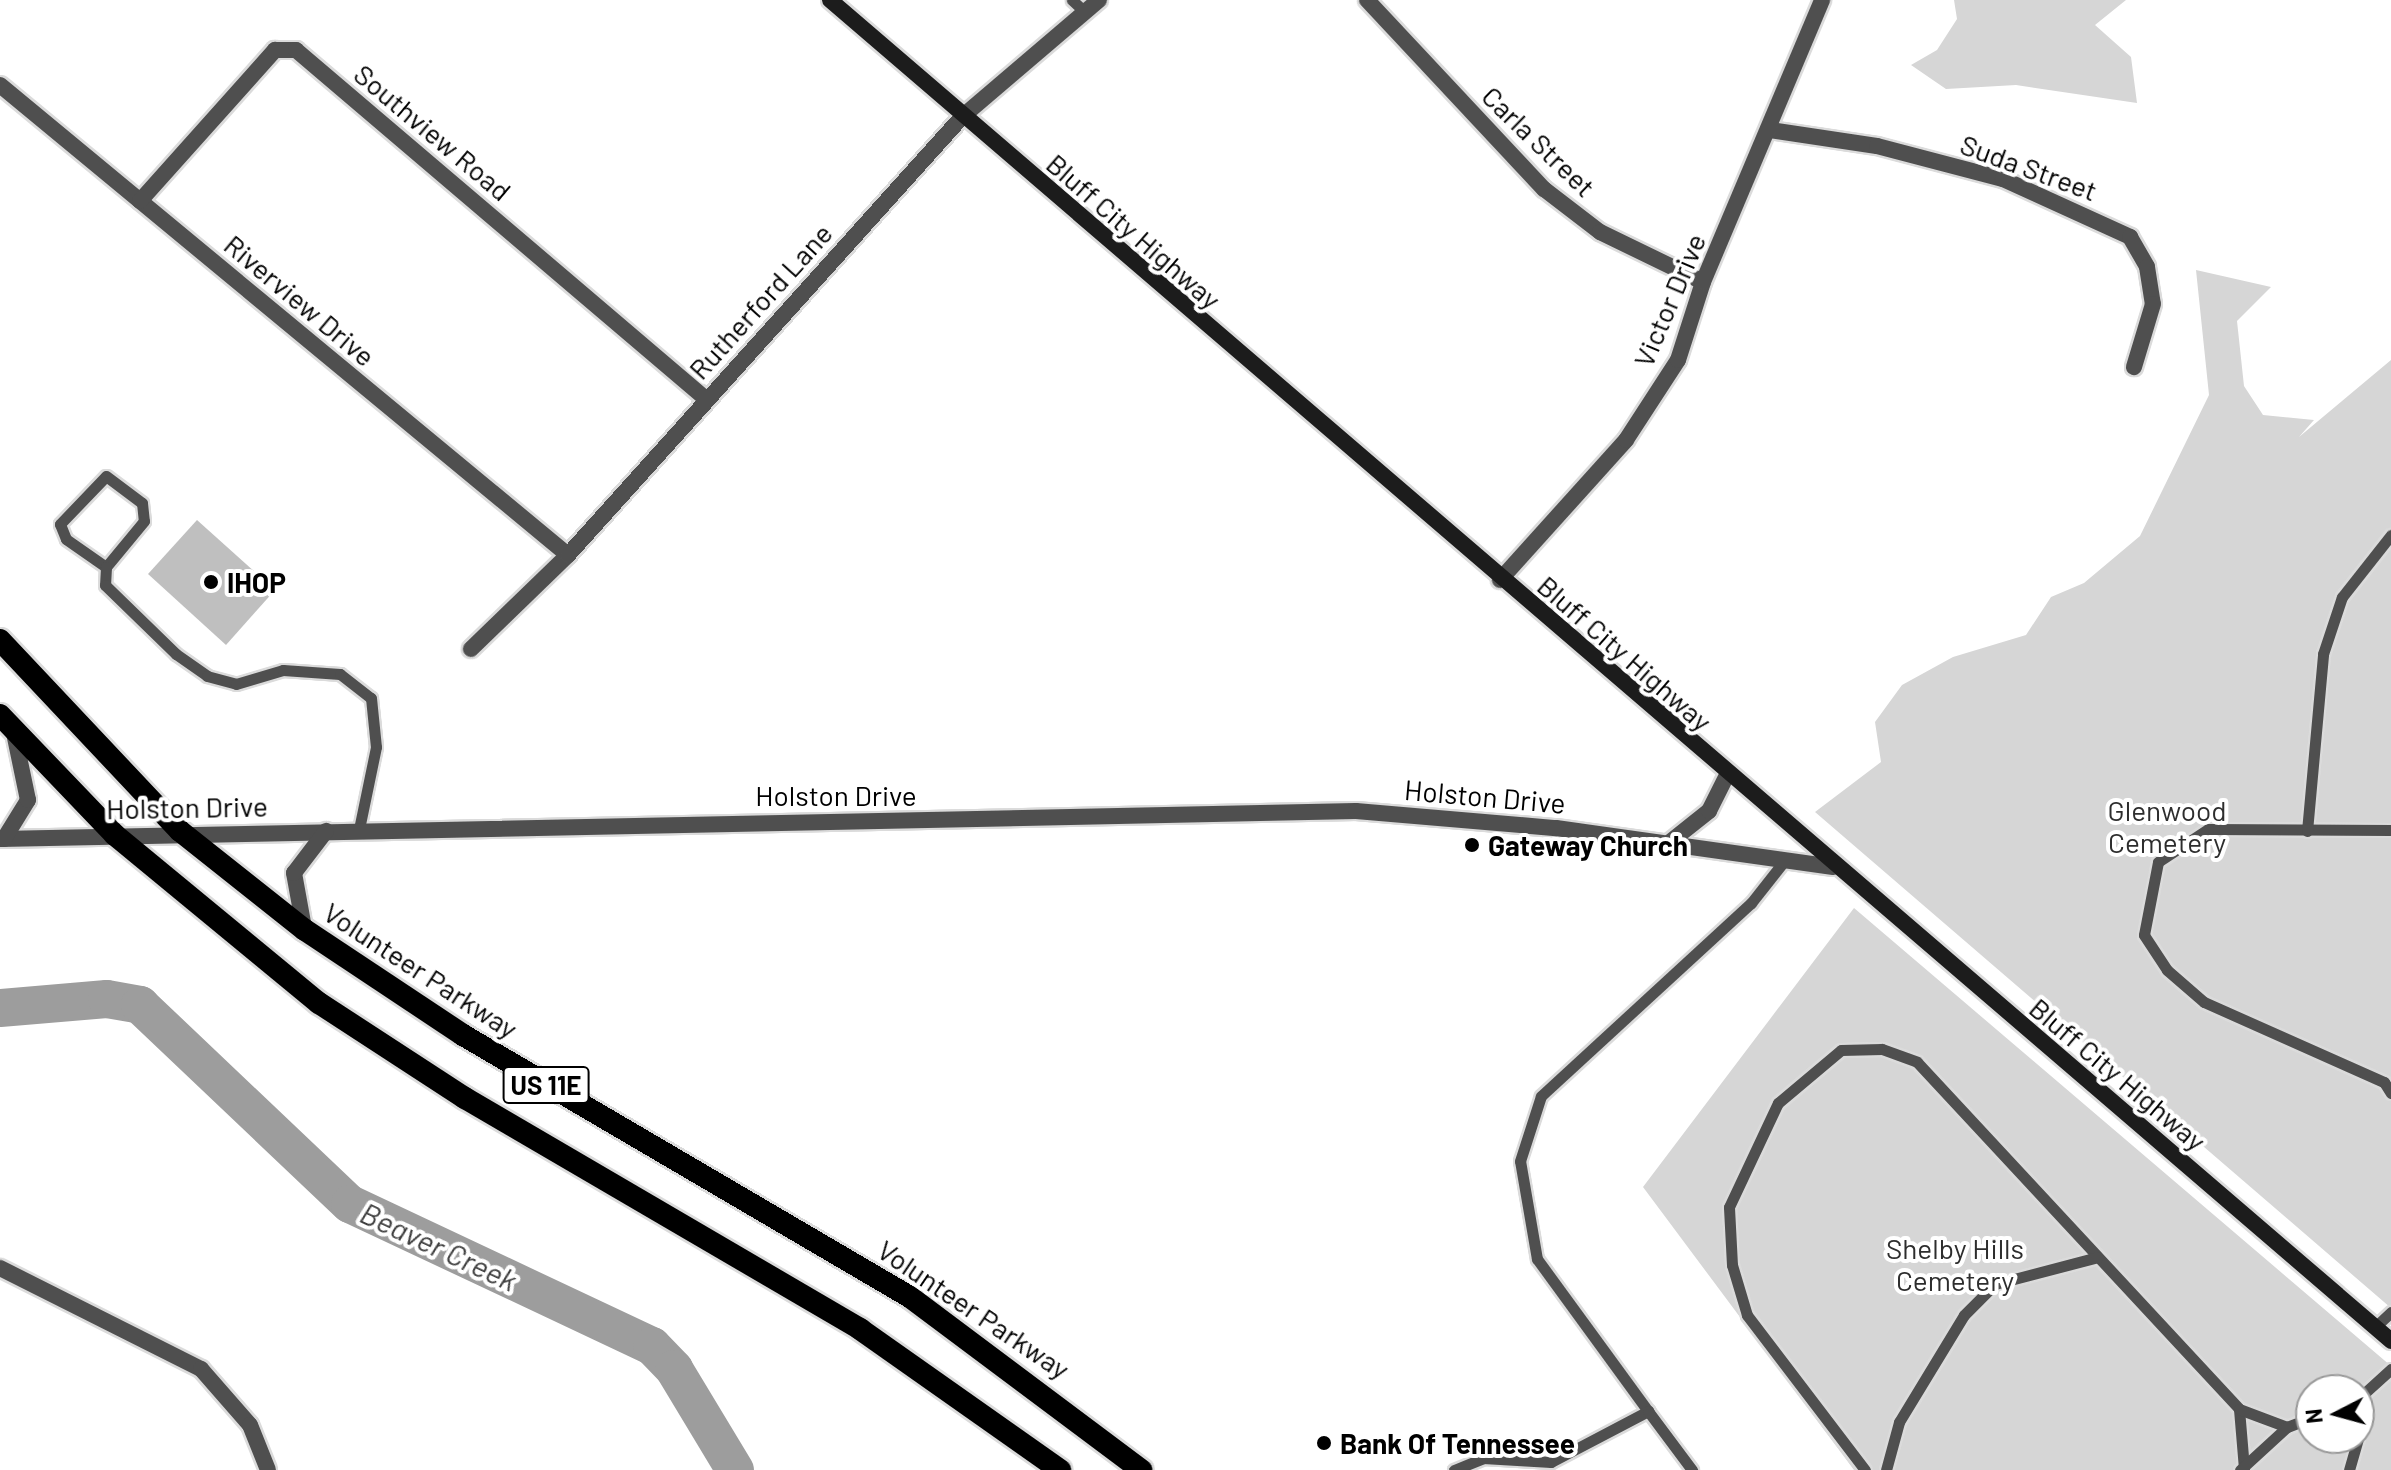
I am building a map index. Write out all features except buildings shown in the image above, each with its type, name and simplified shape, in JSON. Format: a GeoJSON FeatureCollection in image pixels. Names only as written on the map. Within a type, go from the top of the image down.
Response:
{"type":"FeatureCollection","features":[{"type":"Feature","properties":{"kind":"highway","name":"Volunteer Parkway"},"geometry":{"type":"LineString","coordinates":[[0,640],[180,831],[305,930],[477,1043],[910,1297],[1141,1470]]}},
{"type":"Feature","properties":{"kind":"highway","name":"US 11E"},"geometry":{"type":"LineString","coordinates":[[6,722],[115,835],[332,1011],[860,1329],[1060,1470]]}},
{"type":"Feature","properties":{"kind":"main road","name":"Bluff City Highway"},"geometry":{"type":"LineString","coordinates":[[830,0],[1833,867],[2391,1341]]}},
{"type":"Feature","properties":{"kind":"street","name":"Rutherford Lane"},"geometry":{"type":"LineString","coordinates":[[471,649],[568,555],[962,117],[1099,0]]}},
{"type":"Feature","properties":{"kind":"street","name":"Carla Street"},"geometry":{"type":"LineString","coordinates":[[1367,0],[1544,189],[1600,232],[1703,282]]}},
{"type":"Feature","properties":{"kind":"street","name":"Victor Drive"},"geometry":{"type":"LineString","coordinates":[[1500,580],[1626,440],[1678,360],[1703,282],[1770,130],[1822,0]]}},
{"type":"Feature","properties":{"kind":"street","name":"Southview Road"},"geometry":{"type":"LineString","coordinates":[[140,201],[275,50],[296,50],[706,399]]}},
{"type":"Feature","properties":{"kind":"street","name":"Riverview Drive"},"geometry":{"type":"LineString","coordinates":[[0,85],[568,555]]}},
{"type":"Feature","properties":{"kind":"street","name":"Suda Street"},"geometry":{"type":"LineString","coordinates":[[1770,130],[1877,146],[2003,179],[2130,237],[2147,267],[2153,304],[2134,367]]}},
{"type":"Feature","properties":{"kind":"street"},"geometry":{"type":"LineString","coordinates":[[2,839],[28,800],[6,722]]}},
{"type":"Feature","properties":{"kind":"street"},"geometry":{"type":"LineString","coordinates":[[1670,842],[1709,811],[1727,775]]}},
{"type":"Feature","properties":{"kind":"street","name":"Holston Drive"},"geometry":{"type":"LineString","coordinates":[[2,839],[180,831],[326,831],[1356,811],[1670,842],[1833,867]]}},
{"type":"Feature","properties":{"kind":"street"},"geometry":{"type":"LineString","coordinates":[[305,930],[294,873],[326,831]]}},
{"type":"Feature","properties":{"kind":"street"},"geometry":{"type":"LineString","coordinates":[[0,1268],[201,1369],[250,1425],[268,1470]]}},
{"type":"Feature","properties":{"kind":"lane"},"geometry":{"type":"LineString","coordinates":[[1072,0],[1085,12]]}},
{"type":"Feature","properties":{"kind":"lane"},"geometry":{"type":"LineString","coordinates":[[106,567],[66,539],[60,524],[106,476],[142,503],[144,521],[106,567],[105,585],[207,676],[236,684],[283,670],[340,674],[371,698],[376,747],[359,829]]}},
{"type":"Feature","properties":{"kind":"lane"},"geometry":{"type":"LineString","coordinates":[[2307,831],[2323,654],[2342,597],[2391,535]]}},
{"type":"Feature","properties":{"kind":"lane"},"geometry":{"type":"LineString","coordinates":[[2391,830],[2208,829],[2158,862],[2144,935],[2167,970],[2204,1002],[2384,1082],[2391,1093]]}},
{"type":"Feature","properties":{"kind":"lane"},"geometry":{"type":"LineString","coordinates":[[1692,1470],[1537,1259],[1520,1161],[1541,1096],[1751,903],[1785,860]]}},
{"type":"Feature","properties":{"kind":"lane"},"geometry":{"type":"LineString","coordinates":[[1865,1470],[1769,1352],[1747,1315],[1732,1265],[1729,1207],[1762,1130],[1809,1070],[1841,1050],[1882,1049],[1917,1062],[2239,1409],[2287,1427]]}},
{"type":"Feature","properties":{"kind":"lane"},"geometry":{"type":"LineString","coordinates":[[1886,1470],[1899,1422],[1964,1315],[1995,1284],[2098,1257]]}},
{"type":"Feature","properties":{"kind":"lane"},"geometry":{"type":"LineString","coordinates":[[2375,1327],[2391,1312]]}},
{"type":"Feature","properties":{"kind":"lane"},"geometry":{"type":"LineString","coordinates":[[2375,1384],[2391,1369]]}},
{"type":"Feature","properties":{"kind":"lane"},"geometry":{"type":"LineString","coordinates":[[2239,1409],[2243,1469]]}},
{"type":"Feature","properties":{"kind":"lane"},"geometry":{"type":"LineString","coordinates":[[1454,1470],[1483,1458],[1551,1462],[1648,1411]]}},
{"type":"Feature","properties":{"kind":"lane"},"geometry":{"type":"LineString","coordinates":[[2243,1469],[2287,1427],[2295,1424]]}},
{"type":"Feature","properties":{"kind":"green space"},"geometry":{"type":"Polygon","coordinates":[[[1954,0],[2126,0],[2095,25],[2131,57],[2137,103],[2016,85],[1946,89],[1911,65],[1937,50],[1957,19],[1954,0]]]}},
{"type":"Feature","properties":{"kind":"green space","name":"Glenwood Cemetery"},"geometry":{"type":"Polygon","coordinates":[[[2196,270],[2271,287],[2237,321],[2244,386],[2263,415],[2314,420],[2299,437],[2391,360],[2391,1308],[1815,812],[1881,762],[1875,722],[1902,685],[1953,657],[2026,635],[2051,597],[2084,583],[2140,536],[2209,395],[2196,270]]]}},
{"type":"Feature","properties":{"kind":"green space","name":"Shelby Hills Cemetery"},"geometry":{"type":"Polygon","coordinates":[[[1854,908],[2391,1366],[2391,1470],[1854,1470],[1643,1187],[1854,908]]]}},
{"type":"Feature","properties":{"kind":"waterway","name":"Beaver Creek"},"geometry":{"type":"LineString","coordinates":[[0,1008],[107,999],[140,1005],[350,1204],[652,1346],[674,1369],[735,1470]]}},
{"type":"Feature","properties":{"kind":"place","name":"IHOP"},"geometry":{"type":"Point","coordinates":[211,582]}},
{"type":"Feature","properties":{"kind":"place","name":"Gateway Church"},"geometry":{"type":"Point","coordinates":[1472,845]}},
{"type":"Feature","properties":{"kind":"place","name":"Bank Of Tennessee"},"geometry":{"type":"Point","coordinates":[1324,1443]}}]}
